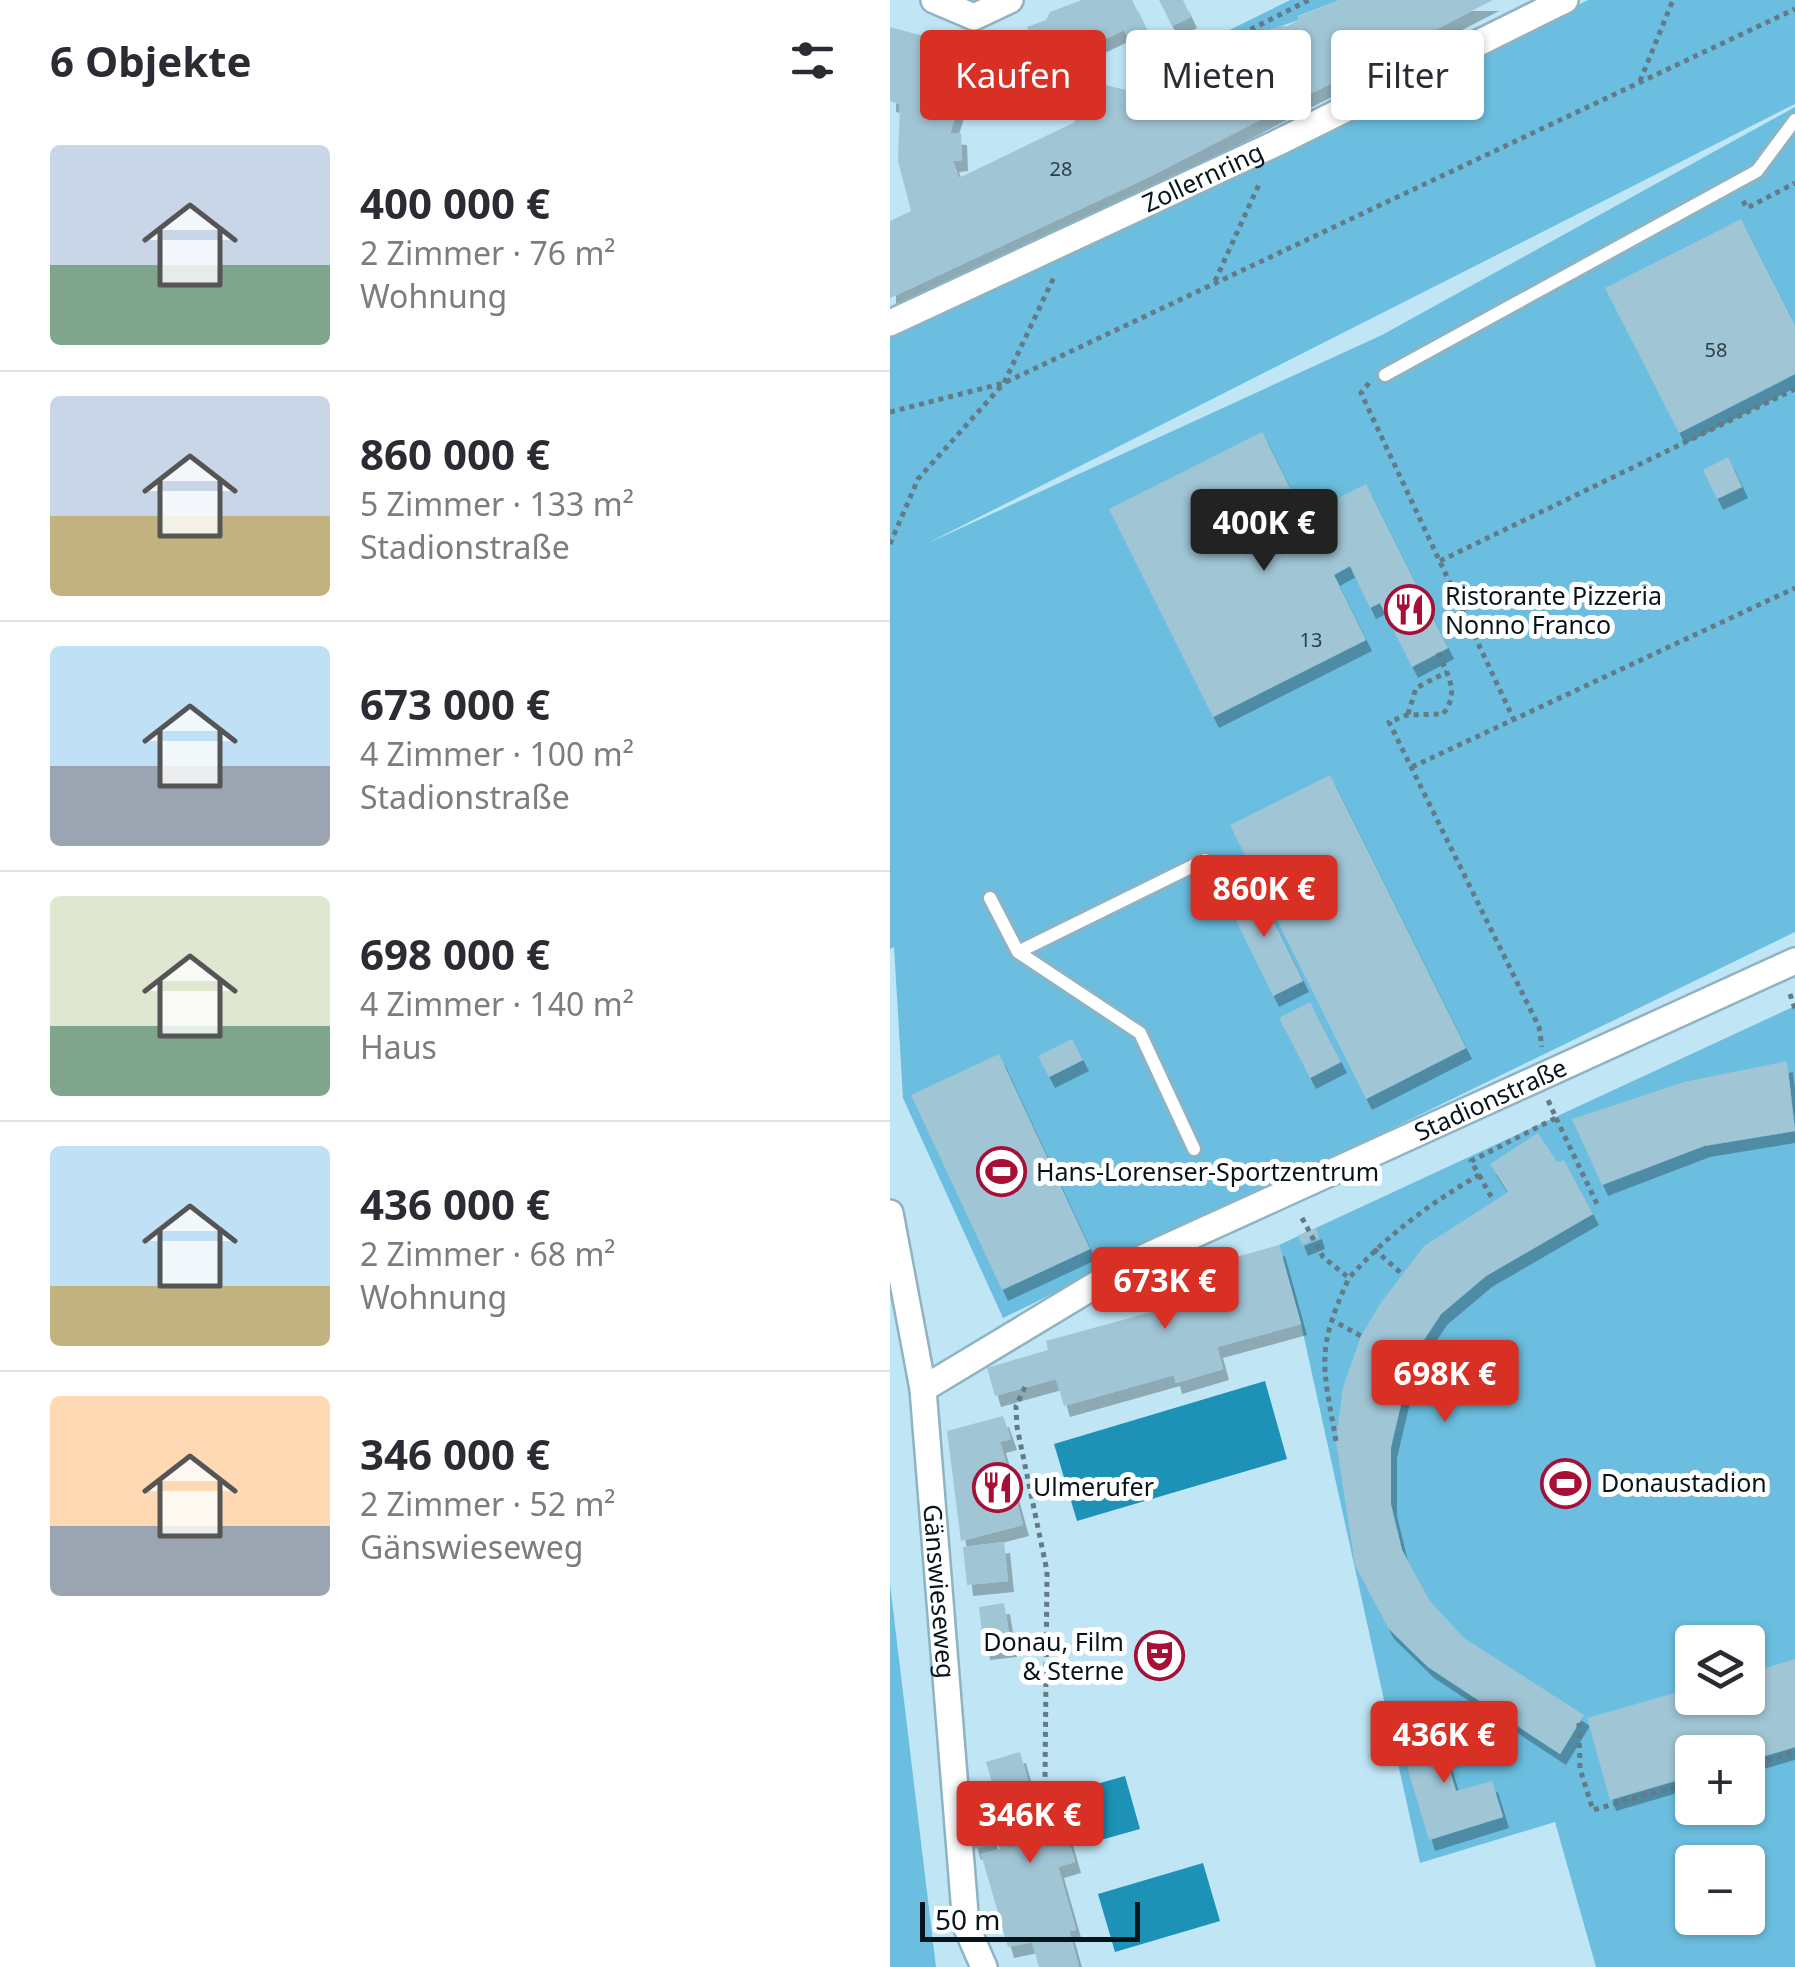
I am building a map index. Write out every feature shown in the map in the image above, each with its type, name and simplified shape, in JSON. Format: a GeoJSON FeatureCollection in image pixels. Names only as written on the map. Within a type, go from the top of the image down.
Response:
{"type":"FeatureCollection","features":[{"type":"Feature","properties":{"kind":"street"},"geometry":{"type":"LineString","coordinates":[[934,0],[985,22],[1010,0]]}},
{"type":"Feature","properties":{"kind":"street","name":"Zollernring"},"geometry":{"type":"LineString","coordinates":[[892,316],[1278,143],[1565,0]]}},
{"type":"Feature","properties":{"kind":"street","name":"Stadionstraße"},"geometry":{"type":"LineString","coordinates":[[923,1389],[1132,1263],[1795,960]]}},
{"type":"Feature","properties":{"kind":"street","name":"Gänswieseweg"},"geometry":{"type":"LineString","coordinates":[[890,1213],[923,1389],[966,1926],[984,1967]]}},
{"type":"Feature","properties":{"kind":"lane"},"geometry":{"type":"LineString","coordinates":[[1385,375],[1757,171],[1795,120]]}},
{"type":"Feature","properties":{"kind":"lane"},"geometry":{"type":"LineString","coordinates":[[1018,952],[1205,860]]}},
{"type":"Feature","properties":{"kind":"lane"},"geometry":{"type":"LineString","coordinates":[[990,898],[1018,952],[1140,1033],[1194,1149]]}},
{"type":"Feature","properties":{"kind":"path"},"geometry":{"type":"LineString","coordinates":[[1249,30],[1309,0]]}},
{"type":"Feature","properties":{"kind":"path"},"geometry":{"type":"LineString","coordinates":[[1640,82],[1673,0]]}},
{"type":"Feature","properties":{"kind":"path"},"geometry":{"type":"LineString","coordinates":[[890,412],[1004,383],[1795,8]]}},
{"type":"Feature","properties":{"kind":"path"},"geometry":{"type":"LineString","coordinates":[[985,22],[1029,103],[1013,109],[986,103],[977,95],[985,22]]}},
{"type":"Feature","properties":{"kind":"path"},"geometry":{"type":"LineString","coordinates":[[1215,281],[1278,143]]}},
{"type":"Feature","properties":{"kind":"path"},"geometry":{"type":"LineString","coordinates":[[890,544],[918,479],[1004,383],[1074,237]]}},
{"type":"Feature","properties":{"kind":"path"},"geometry":{"type":"LineString","coordinates":[[1385,375],[1364,386],[1361,393],[1514,720]]}},
{"type":"Feature","properties":{"kind":"path"},"geometry":{"type":"LineString","coordinates":[[1440,560],[1795,389]]}},
{"type":"Feature","properties":{"kind":"path"},"geometry":{"type":"LineString","coordinates":[[1412,768],[1795,588]]}},
{"type":"Feature","properties":{"kind":"path"},"geometry":{"type":"LineString","coordinates":[[1438,654],[1453,690],[1443,714],[1407,716],[1389,722],[1539,1027],[1542,1046]]}},
{"type":"Feature","properties":{"kind":"path"},"geometry":{"type":"LineString","coordinates":[[1407,716],[1416,688],[1447,672]]}},
{"type":"Feature","properties":{"kind":"path"},"geometry":{"type":"LineString","coordinates":[[1789,991],[1795,1009]]}},
{"type":"Feature","properties":{"kind":"path"},"geometry":{"type":"LineString","coordinates":[[1546,1095],[1597,1204]]}},
{"type":"Feature","properties":{"kind":"path"},"geometry":{"type":"LineString","coordinates":[[1493,1200],[1471,1161],[1556,1118]]}},
{"type":"Feature","properties":{"kind":"path"},"geometry":{"type":"LineString","coordinates":[[1336,1440],[1322,1375],[1330,1319],[1349,1278],[1374,1249],[1425,1206],[1479,1175]]}},
{"type":"Feature","properties":{"kind":"path"},"geometry":{"type":"LineString","coordinates":[[1302,1218],[1323,1258],[1349,1278]]}},
{"type":"Feature","properties":{"kind":"path"},"geometry":{"type":"LineString","coordinates":[[1374,1249],[1400,1273]]}},
{"type":"Feature","properties":{"kind":"path"},"geometry":{"type":"LineString","coordinates":[[1330,1319],[1361,1336]]}},
{"type":"Feature","properties":{"kind":"path"},"geometry":{"type":"LineString","coordinates":[[1025,1388],[1016,1406],[1017,1428],[1047,1571],[1045,1780]]}},
{"type":"Feature","properties":{"kind":"path"},"geometry":{"type":"LineString","coordinates":[[1580,1723],[1580,1768],[1593,1810],[1675,1787]]}},
{"type":"Feature","properties":{"kind":"path"},"geometry":{"type":"LineString","coordinates":[[1765,1761],[1795,1752]]}},
{"type":"Feature","properties":{"kind":"shaded area"},"geometry":{"type":"Polygon","coordinates":[[[1290,0],[1340,0],[1269,30],[1229,30],[1290,0]]]}},
{"type":"Feature","properties":{"kind":"shaded area"},"geometry":{"type":"Polygon","coordinates":[[[1588,0],[1795,0],[1795,104],[926,544],[1382,335],[1795,107],[1795,932],[1003,1318],[903,1098],[894,947],[890,949],[890,328],[1342,120],[1484,120],[1484,51],[1588,0]]]}},
{"type":"Feature","properties":{"kind":"shaded area","name":"Donaustadion"},"geometry":{"type":"Polygon","coordinates":[[[1795,1006],[1795,1967],[1596,1967],[1555,1822],[1420,1863],[1301,1324],[1279,1245],[1795,1006]]]}},
{"type":"Feature","properties":{"kind":"shaded area"},"geometry":{"type":"Polygon","coordinates":[[[1265,1381],[1287,1459],[1077,1521],[1054,1444],[1265,1381]]]}},
{"type":"Feature","properties":{"kind":"shaded area"},"geometry":{"type":"Polygon","coordinates":[[[890,1584],[936,1967],[890,1967],[890,1584]]]}},
{"type":"Feature","properties":{"kind":"shaded area"},"geometry":{"type":"Polygon","coordinates":[[[1125,1776],[1140,1829],[1090,1843],[1075,1790],[1125,1776]]]}},
{"type":"Feature","properties":{"kind":"shaded area"},"geometry":{"type":"Polygon","coordinates":[[[1203,1863],[1220,1921],[1115,1952],[1098,1894],[1203,1863]]]}},
{"type":"Feature","properties":{"kind":"building"},"geometry":{"type":"Polygon","coordinates":[[[1082,0],[1132,0],[1147,30],[1126,30],[1126,34],[1124,30],[1106,39],[1106,30],[1028,30],[1027,27],[1046,20],[1050,12],[1082,0]]]}},
{"type":"Feature","properties":{"kind":"building"},"geometry":{"type":"Polygon","coordinates":[[[1159,0],[1183,0],[1191,17],[1172,26],[1159,0]]]}},
{"type":"Feature","properties":{"kind":"building"},"geometry":{"type":"Polygon","coordinates":[[[1340,0],[1493,0],[1435,30],[1331,30],[1331,83],[1311,94],[1311,30],[1270,30],[1284,24],[1285,27],[1299,20],[1297,17],[1340,0]]]}},
{"type":"Feature","properties":{"kind":"building"},"geometry":{"type":"Polygon","coordinates":[[[890,27],[920,35],[920,120],[954,120],[950,133],[961,134],[962,160],[953,161],[959,178],[1074,120],[1106,120],[1106,85],[1126,90],[1126,120],[1260,120],[1149,177],[890,298],[890,221],[911,211],[898,161],[900,104],[890,101],[890,27]]]}},
{"type":"Feature","properties":{"kind":"building"},"geometry":{"type":"Polygon","coordinates":[[[1741,219],[1795,325],[1795,374],[1679,433],[1605,288],[1741,219]]]}},
{"type":"Feature","properties":{"kind":"building"},"geometry":{"type":"Polygon","coordinates":[[[1262,432],[1320,548],[1337,540],[1320,507],[1366,484],[1448,648],[1412,667],[1380,603],[1370,608],[1350,566],[1334,575],[1366,640],[1213,717],[1109,509],[1262,432]]]}},
{"type":"Feature","properties":{"kind":"building"},"geometry":{"type":"Polygon","coordinates":[[[1728,457],[1742,487],[1717,499],[1703,470],[1728,457]]]}},
{"type":"Feature","properties":{"kind":"building"},"geometry":{"type":"Polygon","coordinates":[[[1330,775],[1466,1048],[1366,1099],[1230,825],[1330,775]]]}},
{"type":"Feature","properties":{"kind":"building"},"geometry":{"type":"Polygon","coordinates":[[[1256,885],[1303,981],[1273,996],[1226,900],[1256,885]]]}},
{"type":"Feature","properties":{"kind":"building"},"geometry":{"type":"Polygon","coordinates":[[[1310,1002],[1341,1062],[1310,1078],[1279,1018],[1310,1002]]]}},
{"type":"Feature","properties":{"kind":"building"},"geometry":{"type":"Polygon","coordinates":[[[1072,1039],[1083,1060],[1049,1077],[1038,1056],[1072,1039]]]}},
{"type":"Feature","properties":{"kind":"building","name":"Hans-Lorenser-Sportzentrum"},"geometry":{"type":"Polygon","coordinates":[[[999,1054],[1090,1249],[1002,1290],[911,1095],[999,1054]]]}},
{"type":"Feature","properties":{"kind":"building"},"geometry":{"type":"Polygon","coordinates":[[[1787,1061],[1795,1131],[1704,1146],[1602,1185],[1572,1119],[1684,1082],[1787,1061]]]}},
{"type":"Feature","properties":{"kind":"building"},"geometry":{"type":"Polygon","coordinates":[[[1538,1133],[1557,1162],[1564,1160],[1593,1214],[1486,1276],[1441,1314],[1412,1358],[1391,1447],[1391,1505],[1402,1550],[1430,1601],[1464,1638],[1584,1715],[1560,1754],[1428,1667],[1388,1628],[1355,1565],[1336,1441],[1343,1387],[1361,1336],[1380,1304],[1424,1246],[1508,1192],[1490,1164],[1538,1133]]]}},
{"type":"Feature","properties":{"kind":"building"},"geometry":{"type":"Polygon","coordinates":[[[1316,1228],[1319,1238],[1302,1245],[1298,1235],[1316,1228]]]}},
{"type":"Feature","properties":{"kind":"building"},"geometry":{"type":"Polygon","coordinates":[[[1279,1245],[1301,1324],[1217,1347],[1223,1369],[1176,1383],[1174,1375],[1064,1406],[1056,1379],[995,1396],[987,1368],[1048,1350],[1046,1341],[1159,1310],[1151,1281],[1279,1245]]]}},
{"type":"Feature","properties":{"kind":"building"},"geometry":{"type":"Polygon","coordinates":[[[1003,1416],[1011,1439],[1000,1442],[1023,1525],[961,1541],[947,1431],[1003,1416]]]}},
{"type":"Feature","properties":{"kind":"building"},"geometry":{"type":"Polygon","coordinates":[[[1004,1542],[1008,1581],[967,1585],[963,1547],[1004,1542]]]}},
{"type":"Feature","properties":{"kind":"building"},"geometry":{"type":"Polygon","coordinates":[[[1004,1603],[1011,1646],[984,1649],[979,1607],[1004,1603]]]}},
{"type":"Feature","properties":{"kind":"building"},"geometry":{"type":"Polygon","coordinates":[[[1795,1659],[1795,1747],[1765,1756],[1765,1735],[1675,1735],[1675,1781],[1610,1800],[1587,1718],[1675,1693],[1675,1715],[1765,1715],[1765,1668],[1795,1659]]]}},
{"type":"Feature","properties":{"kind":"building"},"geometry":{"type":"Polygon","coordinates":[[[1435,1721],[1456,1791],[1492,1781],[1503,1817],[1429,1840],[1397,1733],[1435,1721]]]}},
{"type":"Feature","properties":{"kind":"building"},"geometry":{"type":"Polygon","coordinates":[[[1020,1752],[1032,1795],[1054,1789],[1075,1862],[1058,1867],[1076,1930],[1069,1931],[1079,1967],[1039,1967],[1032,1942],[1008,1947],[981,1854],[1000,1849],[988,1809],[999,1806],[986,1762],[1020,1752]]]}},
{"type":"Feature","properties":{"kind":"building"},"geometry":{"type":"Polygon","coordinates":[[[985,1812],[993,1844],[975,1849],[966,1818],[985,1812]]]}},
{"type":"Feature","properties":{"kind":"place","name":"Ristorante Pizzeria Nonno Franco"},"geometry":{"type":"Point","coordinates":[1410,610]}},
{"type":"Feature","properties":{"kind":"place","name":"Hans-Lorenser-Sportzentrum"},"geometry":{"type":"Point","coordinates":[1001,1172]}},
{"type":"Feature","properties":{"kind":"place","name":"Donaustadion"},"geometry":{"type":"Point","coordinates":[1566,1483]}},
{"type":"Feature","properties":{"kind":"place","name":"Ulmerufer"},"geometry":{"type":"Point","coordinates":[998,1487]}},
{"type":"Feature","properties":{"kind":"place","name":"Donau, Film & Sterne"},"geometry":{"type":"Point","coordinates":[1159,1656]}}]}
